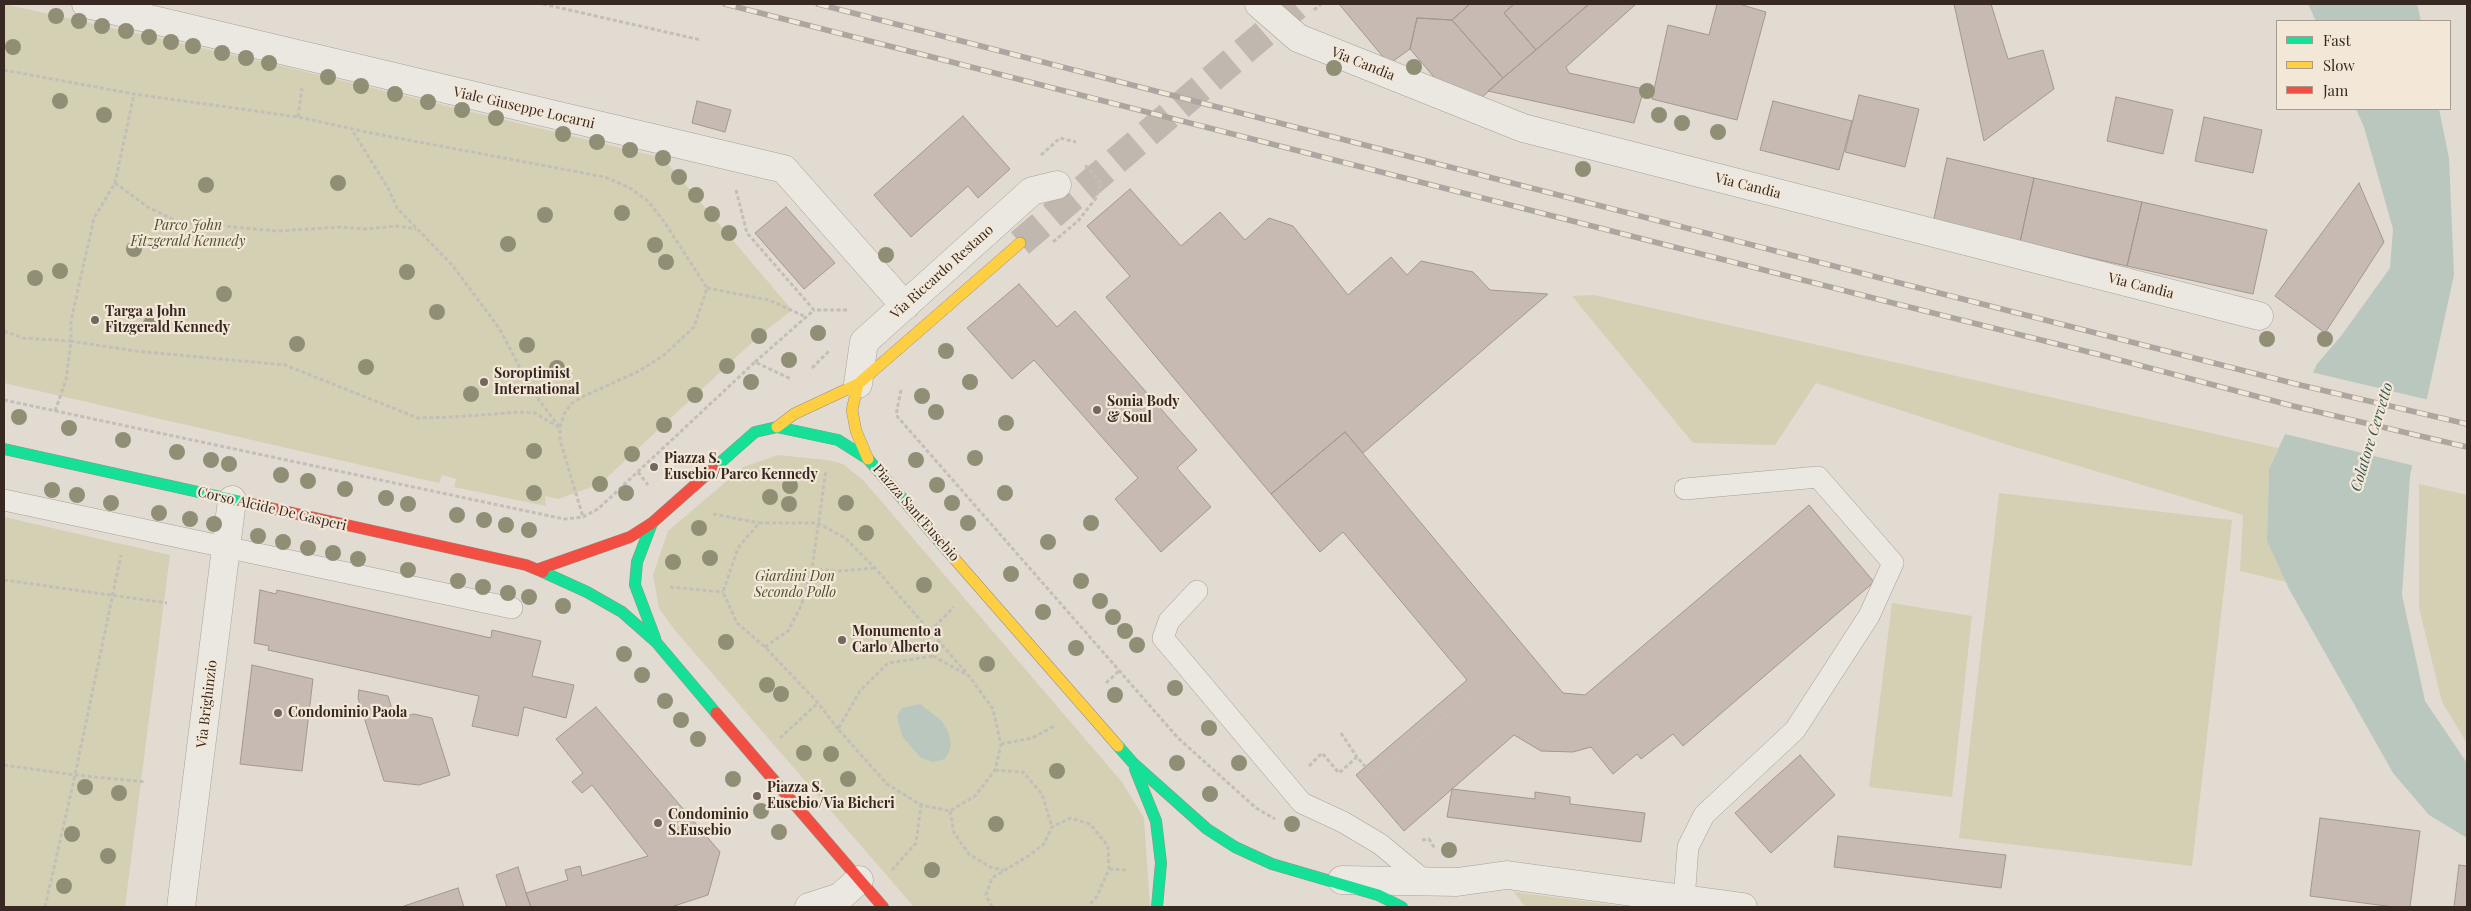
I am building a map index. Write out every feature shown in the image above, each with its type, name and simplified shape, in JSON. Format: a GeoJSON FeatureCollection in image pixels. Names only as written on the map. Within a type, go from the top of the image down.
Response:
{"type":"FeatureCollection","features":[{"type":"Feature","properties":{"kind":"main road","name":"Via Riccardo Restano"},"geometry":{"type":"LineString","coordinates":[[777,428],[794,414],[858,384],[1020,242]]}},
{"type":"Feature","properties":{"kind":"main road","name":"Via Riccardo Restano"},"geometry":{"type":"LineString","coordinates":[[858,384],[852,410],[856,431],[868,459]]}},
{"type":"Feature","properties":{"kind":"main road","name":"Piazza Sant'Eusebio"},"geometry":{"type":"LineString","coordinates":[[540,569],[611,545],[630,537],[652,523],[755,432],[777,428],[838,440],[868,459],[1133,762],[1207,829],[1235,847],[1272,864],[1378,894],[1402,907]]}},
{"type":"Feature","properties":{"kind":"main road","name":"Corso Alcide De Gasperi"},"geometry":{"type":"LineString","coordinates":[[4,449],[540,569]]}},
{"type":"Feature","properties":{"kind":"main road","name":"Piazza Sant'Eusebio"},"geometry":{"type":"LineString","coordinates":[[652,523],[637,562],[635,585],[656,642]]}},
{"type":"Feature","properties":{"kind":"main road","name":"Piazza Sant'Eusebio"},"geometry":{"type":"LineString","coordinates":[[540,569],[622,612],[656,642],[757,757],[883,907]]}},
{"type":"Feature","properties":{"kind":"main road","name":"Piazza Sant'Eusebio"},"geometry":{"type":"LineString","coordinates":[[1133,762],[1156,821],[1161,863],[1158,907]]}},
{"type":"Feature","properties":{"kind":"street","name":"Viale Giuseppe Locarni"},"geometry":{"type":"LineString","coordinates":[[86,4],[784,169],[905,306]]}},
{"type":"Feature","properties":{"kind":"street","name":"Via Candia"},"geometry":{"type":"LineString","coordinates":[[1259,4],[1298,38],[1524,128],[2259,316]]}},
{"type":"Feature","properties":{"kind":"street","name":"Via Riccardo Restano"},"geometry":{"type":"LineString","coordinates":[[858,384],[864,342],[1032,191],[1057,185]]}},
{"type":"Feature","properties":{"kind":"street","name":"Via Brighinzio"},"geometry":{"type":"LineString","coordinates":[[182,907],[232,500]]}},
{"type":"Feature","properties":{"kind":"street"},"geometry":{"type":"LineString","coordinates":[[1327,879],[1457,882],[1507,875],[1743,907]]}},
{"type":"Feature","properties":{"kind":"street"},"geometry":{"type":"LineString","coordinates":[[816,906],[840,897],[859,880]]}},
{"type":"Feature","properties":{"kind":"lane"},"geometry":{"type":"LineString","coordinates":[[1684,900],[1688,846],[1704,815],[1795,730],[1869,616],[1893,563],[1818,477],[1685,489]]}},
{"type":"Feature","properties":{"kind":"lane"},"geometry":{"type":"LineString","coordinates":[[4,500],[512,608]]}},
{"type":"Feature","properties":{"kind":"lane"},"geometry":{"type":"LineString","coordinates":[[1197,591],[1169,621],[1163,638],[1302,803],[1343,822],[1380,844],[1426,882]]}},
{"type":"Feature","properties":{"kind":"path"},"geometry":{"type":"LineString","coordinates":[[543,4],[701,40]]}},
{"type":"Feature","properties":{"kind":"path"},"geometry":{"type":"LineString","coordinates":[[4,70],[134,94],[298,117],[351,129],[605,177],[630,188],[648,201],[665,223],[707,288],[770,300],[806,317]]}},
{"type":"Feature","properties":{"kind":"path"},"geometry":{"type":"LineString","coordinates":[[55,411],[66,380],[71,341],[71,321],[94,218],[114,182],[134,94]]}},
{"type":"Feature","properties":{"kind":"path"},"geometry":{"type":"LineString","coordinates":[[298,117],[300,104]]}},
{"type":"Feature","properties":{"kind":"path"},"geometry":{"type":"LineString","coordinates":[[351,129],[388,188],[397,208],[452,266],[498,328],[533,392],[560,428]]}},
{"type":"Feature","properties":{"kind":"path"},"geometry":{"type":"LineString","coordinates":[[1040,156],[1060,138],[1076,142]]}},
{"type":"Feature","properties":{"kind":"path"},"geometry":{"type":"LineString","coordinates":[[727,156],[747,233],[814,310]]}},
{"type":"Feature","properties":{"kind":"path"},"geometry":{"type":"LineString","coordinates":[[114,182],[148,207],[178,222],[276,231],[342,227],[364,229],[397,226],[417,229]]}},
{"type":"Feature","properties":{"kind":"path"},"geometry":{"type":"LineString","coordinates":[[582,517],[560,440],[560,428],[564,414],[572,403],[600,387],[637,372],[663,356],[694,327],[707,288]]}},
{"type":"Feature","properties":{"kind":"path"},"geometry":{"type":"LineString","coordinates":[[4,400],[564,519],[582,517],[598,510],[755,362],[814,310],[852,310],[872,335]]}},
{"type":"Feature","properties":{"kind":"path"},"geometry":{"type":"LineString","coordinates":[[4,331],[23,338],[71,341],[135,351],[285,365],[418,418],[522,412],[535,413],[560,428]]}},
{"type":"Feature","properties":{"kind":"path"},"geometry":{"type":"LineString","coordinates":[[755,362],[796,382]]}},
{"type":"Feature","properties":{"kind":"path"},"geometry":{"type":"LineString","coordinates":[[765,647],[788,631],[802,606],[812,569],[826,467]]}},
{"type":"Feature","properties":{"kind":"path"},"geometry":{"type":"LineString","coordinates":[[638,472],[650,487]]}},
{"type":"Feature","properties":{"kind":"path"},"geometry":{"type":"LineString","coordinates":[[704,512],[759,523],[818,523],[845,538],[875,568],[969,676],[993,710],[1001,744],[996,770],[975,796],[950,811],[921,804],[887,784],[838,729],[818,703],[765,647],[737,623],[722,592],[738,548],[759,523]]}},
{"type":"Feature","properties":{"kind":"path"},"geometry":{"type":"LineString","coordinates":[[45,907],[76,775],[111,596],[128,526]]}},
{"type":"Feature","properties":{"kind":"path"},"geometry":{"type":"LineString","coordinates":[[812,569],[840,571],[875,568]]}},
{"type":"Feature","properties":{"kind":"path"},"geometry":{"type":"LineString","coordinates":[[4,580],[167,603]]}},
{"type":"Feature","properties":{"kind":"path"},"geometry":{"type":"LineString","coordinates":[[666,587],[722,592]]}},
{"type":"Feature","properties":{"kind":"path"},"geometry":{"type":"LineString","coordinates":[[930,631],[960,601]]}},
{"type":"Feature","properties":{"kind":"path"},"geometry":{"type":"LineString","coordinates":[[838,729],[860,691],[888,662],[933,656],[969,676]]}},
{"type":"Feature","properties":{"kind":"path"},"geometry":{"type":"LineString","coordinates":[[1104,685],[1120,671]]}},
{"type":"Feature","properties":{"kind":"path"},"geometry":{"type":"LineString","coordinates":[[1341,733],[1357,757],[1374,777],[1473,694]]}},
{"type":"Feature","properties":{"kind":"path"},"geometry":{"type":"LineString","coordinates":[[777,741],[818,703]]}},
{"type":"Feature","properties":{"kind":"path"},"geometry":{"type":"LineString","coordinates":[[1001,744],[1032,738],[1063,721]]}},
{"type":"Feature","properties":{"kind":"path"},"geometry":{"type":"LineString","coordinates":[[1308,767],[1322,753],[1338,773],[1357,757]]}},
{"type":"Feature","properties":{"kind":"path"},"geometry":{"type":"LineString","coordinates":[[4,764],[76,775],[146,782]]}},
{"type":"Feature","properties":{"kind":"path"},"geometry":{"type":"LineString","coordinates":[[996,770],[1023,772],[1042,794],[1052,827]]}},
{"type":"Feature","properties":{"kind":"path"},"geometry":{"type":"LineString","coordinates":[[890,872],[916,843],[921,804]]}},
{"type":"Feature","properties":{"kind":"path"},"geometry":{"type":"LineString","coordinates":[[950,811],[954,833],[969,854],[990,867],[1003,870]]}},
{"type":"Feature","properties":{"kind":"path"},"geometry":{"type":"LineString","coordinates":[[992,907],[986,894],[992,878],[1044,844],[1052,827],[1070,818],[1090,824],[1108,846],[1109,869],[1097,896],[1088,907]]}},
{"type":"Feature","properties":{"kind":"green space","name":"Parco John Fitzgerald Kennedy"},"geometry":{"type":"Polygon","coordinates":[[[4,4],[269,63],[663,158],[792,310],[759,336],[600,484],[558,499],[545,496],[546,506],[454,487],[456,479],[442,475],[439,483],[4,383],[4,4]]]}},
{"type":"Feature","properties":{"kind":"green space"},"geometry":{"type":"Polygon","coordinates":[[[1594,295],[2278,448],[2269,469],[2267,541],[2286,582],[2240,571],[2243,515],[2005,444],[1816,383],[1775,445],[1693,443],[1572,296],[1594,295]]]}},
{"type":"Feature","properties":{"kind":"green space","name":"Giardini Don Secondo Pollo"},"geometry":{"type":"Polygon","coordinates":[[[778,455],[827,460],[843,464],[864,481],[1122,782],[1144,818],[1150,907],[914,907],[673,628],[659,608],[653,575],[668,531],[743,467],[778,455]]]}},
{"type":"Feature","properties":{"kind":"green space"},"geometry":{"type":"Polygon","coordinates":[[[2419,484],[2467,495],[2467,743],[2442,702],[2419,608],[2419,484]]]}},
{"type":"Feature","properties":{"kind":"green space"},"geometry":{"type":"Polygon","coordinates":[[[1999,493],[2232,520],[2192,866],[1959,838],[1999,493]]]}},
{"type":"Feature","properties":{"kind":"green space"},"geometry":{"type":"Polygon","coordinates":[[[4,517],[170,555],[125,907],[4,907],[4,517]]]}},
{"type":"Feature","properties":{"kind":"green space"},"geometry":{"type":"Polygon","coordinates":[[[1892,603],[1972,616],[1952,797],[1869,787],[1892,603]]]}},
{"type":"Feature","properties":{"kind":"green space"},"geometry":{"type":"Polygon","coordinates":[[[1514,892],[1629,907],[1525,907],[1514,892]]]}},
{"type":"Feature","properties":{"kind":"water"},"geometry":{"type":"Polygon","coordinates":[[[2308,4],[2417,4],[2421,20],[2316,20],[2308,4]]]}},
{"type":"Feature","properties":{"kind":"water","name":"Colatore Cervetto"},"geometry":{"type":"Polygon","coordinates":[[[2356,110],[2439,110],[2449,158],[2454,275],[2410,476],[2402,595],[2425,701],[2467,763],[2467,838],[2429,815],[2393,773],[2289,589],[2267,541],[2269,469],[2317,364],[2341,336],[2390,268],[2393,229],[2364,127],[2356,110]]]}},
{"type":"Feature","properties":{"kind":"water"},"geometry":{"type":"Polygon","coordinates":[[[920,704],[942,721],[949,734],[951,747],[945,759],[933,762],[921,758],[902,736],[897,716],[902,708],[920,704]]]}},
{"type":"Feature","properties":{"kind":"pier"},"geometry":{"type":"Polygon","coordinates":[[[2311,372],[2429,400],[2415,466],[2285,434],[2289,419],[2311,372]]]}},
{"type":"Feature","properties":{"kind":"building"},"geometry":{"type":"Polygon","coordinates":[[[1339,4],[1470,4],[1452,20],[1417,18],[1410,49],[1389,64],[1339,4]]]}},
{"type":"Feature","properties":{"kind":"building"},"geometry":{"type":"Polygon","coordinates":[[[1470,4],[1514,4],[1504,13],[1536,50],[1503,78],[1452,20],[1470,4]]]}},
{"type":"Feature","properties":{"kind":"building"},"geometry":{"type":"Polygon","coordinates":[[[1514,4],[1589,4],[1536,50],[1504,13],[1514,4]]]}},
{"type":"Feature","properties":{"kind":"building"},"geometry":{"type":"Polygon","coordinates":[[[1589,4],[1636,4],[1566,67],[1569,73],[1644,89],[1634,123],[1488,91],[1589,4]]]}},
{"type":"Feature","properties":{"kind":"building"},"geometry":{"type":"Polygon","coordinates":[[[1717,4],[1739,4],[1766,12],[1737,120],[1652,99],[1668,25],[1709,35],[1717,4]]]}},
{"type":"Feature","properties":{"kind":"building"},"geometry":{"type":"Polygon","coordinates":[[[1954,4],[1991,4],[2008,59],[2043,50],[2054,89],[1984,141],[1954,4]]]}},
{"type":"Feature","properties":{"kind":"building"},"geometry":{"type":"Polygon","coordinates":[[[1417,18],[1452,20],[1503,78],[1478,101],[1440,84],[1410,49],[1417,18]]]}},
{"type":"Feature","properties":{"kind":"building"},"geometry":{"type":"Polygon","coordinates":[[[1859,95],[1919,109],[1905,167],[1845,152],[1859,95]]]}},
{"type":"Feature","properties":{"kind":"building"},"geometry":{"type":"Polygon","coordinates":[[[2116,97],[2173,110],[2163,154],[2107,141],[2116,97]]]}},
{"type":"Feature","properties":{"kind":"building"},"geometry":{"type":"Polygon","coordinates":[[[697,101],[731,110],[725,132],[692,123],[697,101]]]}},
{"type":"Feature","properties":{"kind":"building"},"geometry":{"type":"Polygon","coordinates":[[[1773,101],[1852,121],[1839,170],[1760,150],[1773,101]]]}},
{"type":"Feature","properties":{"kind":"building"},"geometry":{"type":"Polygon","coordinates":[[[963,116],[1010,169],[978,198],[968,186],[911,237],[874,195],[963,116]]]}},
{"type":"Feature","properties":{"kind":"building"},"geometry":{"type":"Polygon","coordinates":[[[2204,117],[2262,130],[2253,173],[2195,161],[2204,117]]]}},
{"type":"Feature","properties":{"kind":"building"},"geometry":{"type":"Polygon","coordinates":[[[1947,158],[2034,178],[2020,242],[1933,223],[1947,158]]]}},
{"type":"Feature","properties":{"kind":"building"},"geometry":{"type":"Polygon","coordinates":[[[2034,178],[2142,202],[2127,266],[2020,242],[2034,178]]]}},
{"type":"Feature","properties":{"kind":"building"},"geometry":{"type":"Polygon","coordinates":[[[2359,183],[2384,242],[2325,333],[2275,296],[2359,183]]]}},
{"type":"Feature","properties":{"kind":"building"},"geometry":{"type":"Polygon","coordinates":[[[1130,189],[1181,246],[1220,212],[1245,240],[1269,218],[1293,226],[1348,295],[1391,257],[1407,275],[1421,261],[1473,272],[1490,290],[1548,294],[1363,453],[1345,432],[1271,494],[1106,297],[1130,276],[1087,226],[1130,189]]]}},
{"type":"Feature","properties":{"kind":"building"},"geometry":{"type":"Polygon","coordinates":[[[2142,202],[2267,230],[2253,294],[2127,266],[2142,202]]]}},
{"type":"Feature","properties":{"kind":"building"},"geometry":{"type":"Polygon","coordinates":[[[786,207],[835,263],[804,289],[755,233],[786,207]]]}},
{"type":"Feature","properties":{"kind":"building"},"geometry":{"type":"Polygon","coordinates":[[[1019,284],[1057,327],[1075,311],[1197,450],[1177,468],[1211,507],[1161,552],[1115,499],[1138,478],[1034,360],[1012,379],[967,328],[1019,284]]]}},
{"type":"Feature","properties":{"kind":"building"},"geometry":{"type":"Polygon","coordinates":[[[1345,432],[1563,693],[1585,695],[1809,505],[1874,582],[1683,746],[1673,734],[1641,759],[1637,754],[1613,774],[1591,747],[1573,752],[1541,751],[1514,735],[1404,831],[1356,775],[1467,680],[1343,532],[1320,552],[1271,494],[1345,432]]]}},
{"type":"Feature","properties":{"kind":"building"},"geometry":{"type":"Polygon","coordinates":[[[260,590],[276,594],[277,590],[491,638],[492,630],[541,641],[532,676],[574,685],[566,718],[524,707],[518,736],[472,726],[479,696],[268,650],[269,646],[254,643],[260,590]]]}},
{"type":"Feature","properties":{"kind":"building","name":"Condominio Paola"},"geometry":{"type":"Polygon","coordinates":[[[252,665],[313,679],[302,771],[240,764],[252,665]]]}},
{"type":"Feature","properties":{"kind":"building"},"geometry":{"type":"Polygon","coordinates":[[[359,690],[388,696],[395,719],[414,714],[432,718],[450,775],[419,785],[384,781],[358,698],[359,690]]]}},
{"type":"Feature","properties":{"kind":"building","name":"Condominio S.Eusebio"},"geometry":{"type":"Polygon","coordinates":[[[596,707],[720,852],[708,895],[671,907],[531,907],[526,893],[568,880],[565,870],[580,866],[582,876],[648,856],[592,785],[582,793],[572,782],[583,773],[556,739],[596,707]]]}},
{"type":"Feature","properties":{"kind":"building"},"geometry":{"type":"Polygon","coordinates":[[[1800,755],[1835,795],[1771,853],[1735,813],[1800,755]]]}},
{"type":"Feature","properties":{"kind":"building"},"geometry":{"type":"Polygon","coordinates":[[[1452,789],[1535,799],[1535,792],[1570,797],[1570,804],[1645,813],[1641,842],[1447,817],[1452,789]]]}},
{"type":"Feature","properties":{"kind":"building"},"geometry":{"type":"Polygon","coordinates":[[[2320,818],[2420,831],[2410,907],[2394,907],[2310,896],[2320,818]]]}},
{"type":"Feature","properties":{"kind":"building"},"geometry":{"type":"Polygon","coordinates":[[[1838,836],[2006,855],[2001,888],[1834,867],[1838,836]]]}},
{"type":"Feature","properties":{"kind":"building"},"geometry":{"type":"Polygon","coordinates":[[[2459,865],[2467,866],[2467,907],[2454,907],[2459,865]]]}},
{"type":"Feature","properties":{"kind":"building"},"geometry":{"type":"Polygon","coordinates":[[[518,867],[531,907],[507,907],[496,875],[518,867]]]}},
{"type":"Feature","properties":{"kind":"building"},"geometry":{"type":"Polygon","coordinates":[[[458,888],[464,907],[401,907],[458,888]]]}},
{"type":"Feature","properties":{"kind":"tunnel"},"geometry":{"type":"LineString","coordinates":[[1020,243],[1299,4]]}},
{"type":"Feature","properties":{"kind":"railway"},"geometry":{"type":"LineString","coordinates":[[725,4],[2097,354],[2293,406],[2467,447]]}},
{"type":"Feature","properties":{"kind":"railway"},"geometry":{"type":"LineString","coordinates":[[818,4],[2300,385],[2467,424]]}},
{"type":"Feature","properties":{"kind":"traffic: fast"},"geometry":{"type":"LineString","coordinates":[[713,469],[755,432],[777,427],[838,440],[868,459],[952,556]]}},
{"type":"Feature","properties":{"kind":"traffic: fast"},"geometry":{"type":"LineString","coordinates":[[4,449],[248,503]]}},
{"type":"Feature","properties":{"kind":"traffic: fast"},"geometry":{"type":"LineString","coordinates":[[652,523],[637,562],[635,585],[655,638]]}},
{"type":"Feature","properties":{"kind":"traffic: fast"},"geometry":{"type":"LineString","coordinates":[[543,572],[587,592],[622,612],[656,642],[716,713]]}},
{"type":"Feature","properties":{"kind":"traffic: fast"},"geometry":{"type":"LineString","coordinates":[[1118,746],[1133,763],[1207,829],[1235,847],[1272,864],[1378,895],[1402,907]]}},
{"type":"Feature","properties":{"kind":"traffic: fast"},"geometry":{"type":"LineString","coordinates":[[1135,769],[1156,821],[1161,863],[1157,907]]}},
{"type":"Feature","properties":{"kind":"traffic: slow"},"geometry":{"type":"LineString","coordinates":[[777,427],[794,414],[858,384],[1020,243]]}},
{"type":"Feature","properties":{"kind":"traffic: slow"},"geometry":{"type":"LineString","coordinates":[[858,384],[852,410],[856,431],[868,459]]}},
{"type":"Feature","properties":{"kind":"traffic: slow"},"geometry":{"type":"LineString","coordinates":[[952,556],[1118,746]]}},
{"type":"Feature","properties":{"kind":"traffic: jam"},"geometry":{"type":"LineString","coordinates":[[539,569],[630,537],[652,523],[713,469]]}},
{"type":"Feature","properties":{"kind":"traffic: jam"},"geometry":{"type":"LineString","coordinates":[[248,503],[526,565],[543,572]]}},
{"type":"Feature","properties":{"kind":"traffic: jam"},"geometry":{"type":"LineString","coordinates":[[716,713],[883,907]]}},
{"type":"Feature","properties":{"kind":"place","name":"Targa a John Fitzgerald Kennedy"},"geometry":{"type":"Point","coordinates":[95,320]}},
{"type":"Feature","properties":{"kind":"place","name":"Soroptimist International"},"geometry":{"type":"Point","coordinates":[484,382]}},
{"type":"Feature","properties":{"kind":"place","name":"Sonia Body & Soul"},"geometry":{"type":"Point","coordinates":[1097,410]}},
{"type":"Feature","properties":{"kind":"place","name":"Piazza S. Eusebio/Parco Kennedy"},"geometry":{"type":"Point","coordinates":[654,467]}},
{"type":"Feature","properties":{"kind":"place","name":"Monumento a Carlo Alberto"},"geometry":{"type":"Point","coordinates":[842,640]}},
{"type":"Feature","properties":{"kind":"place","name":"Condominio Paola"},"geometry":{"type":"Point","coordinates":[278,713]}},
{"type":"Feature","properties":{"kind":"place","name":"Piazza S. Eusebio/Via Bicheri"},"geometry":{"type":"Point","coordinates":[757,796]}},
{"type":"Feature","properties":{"kind":"place","name":"Condominio S.Eusebio"},"geometry":{"type":"Point","coordinates":[658,823]}}]}
